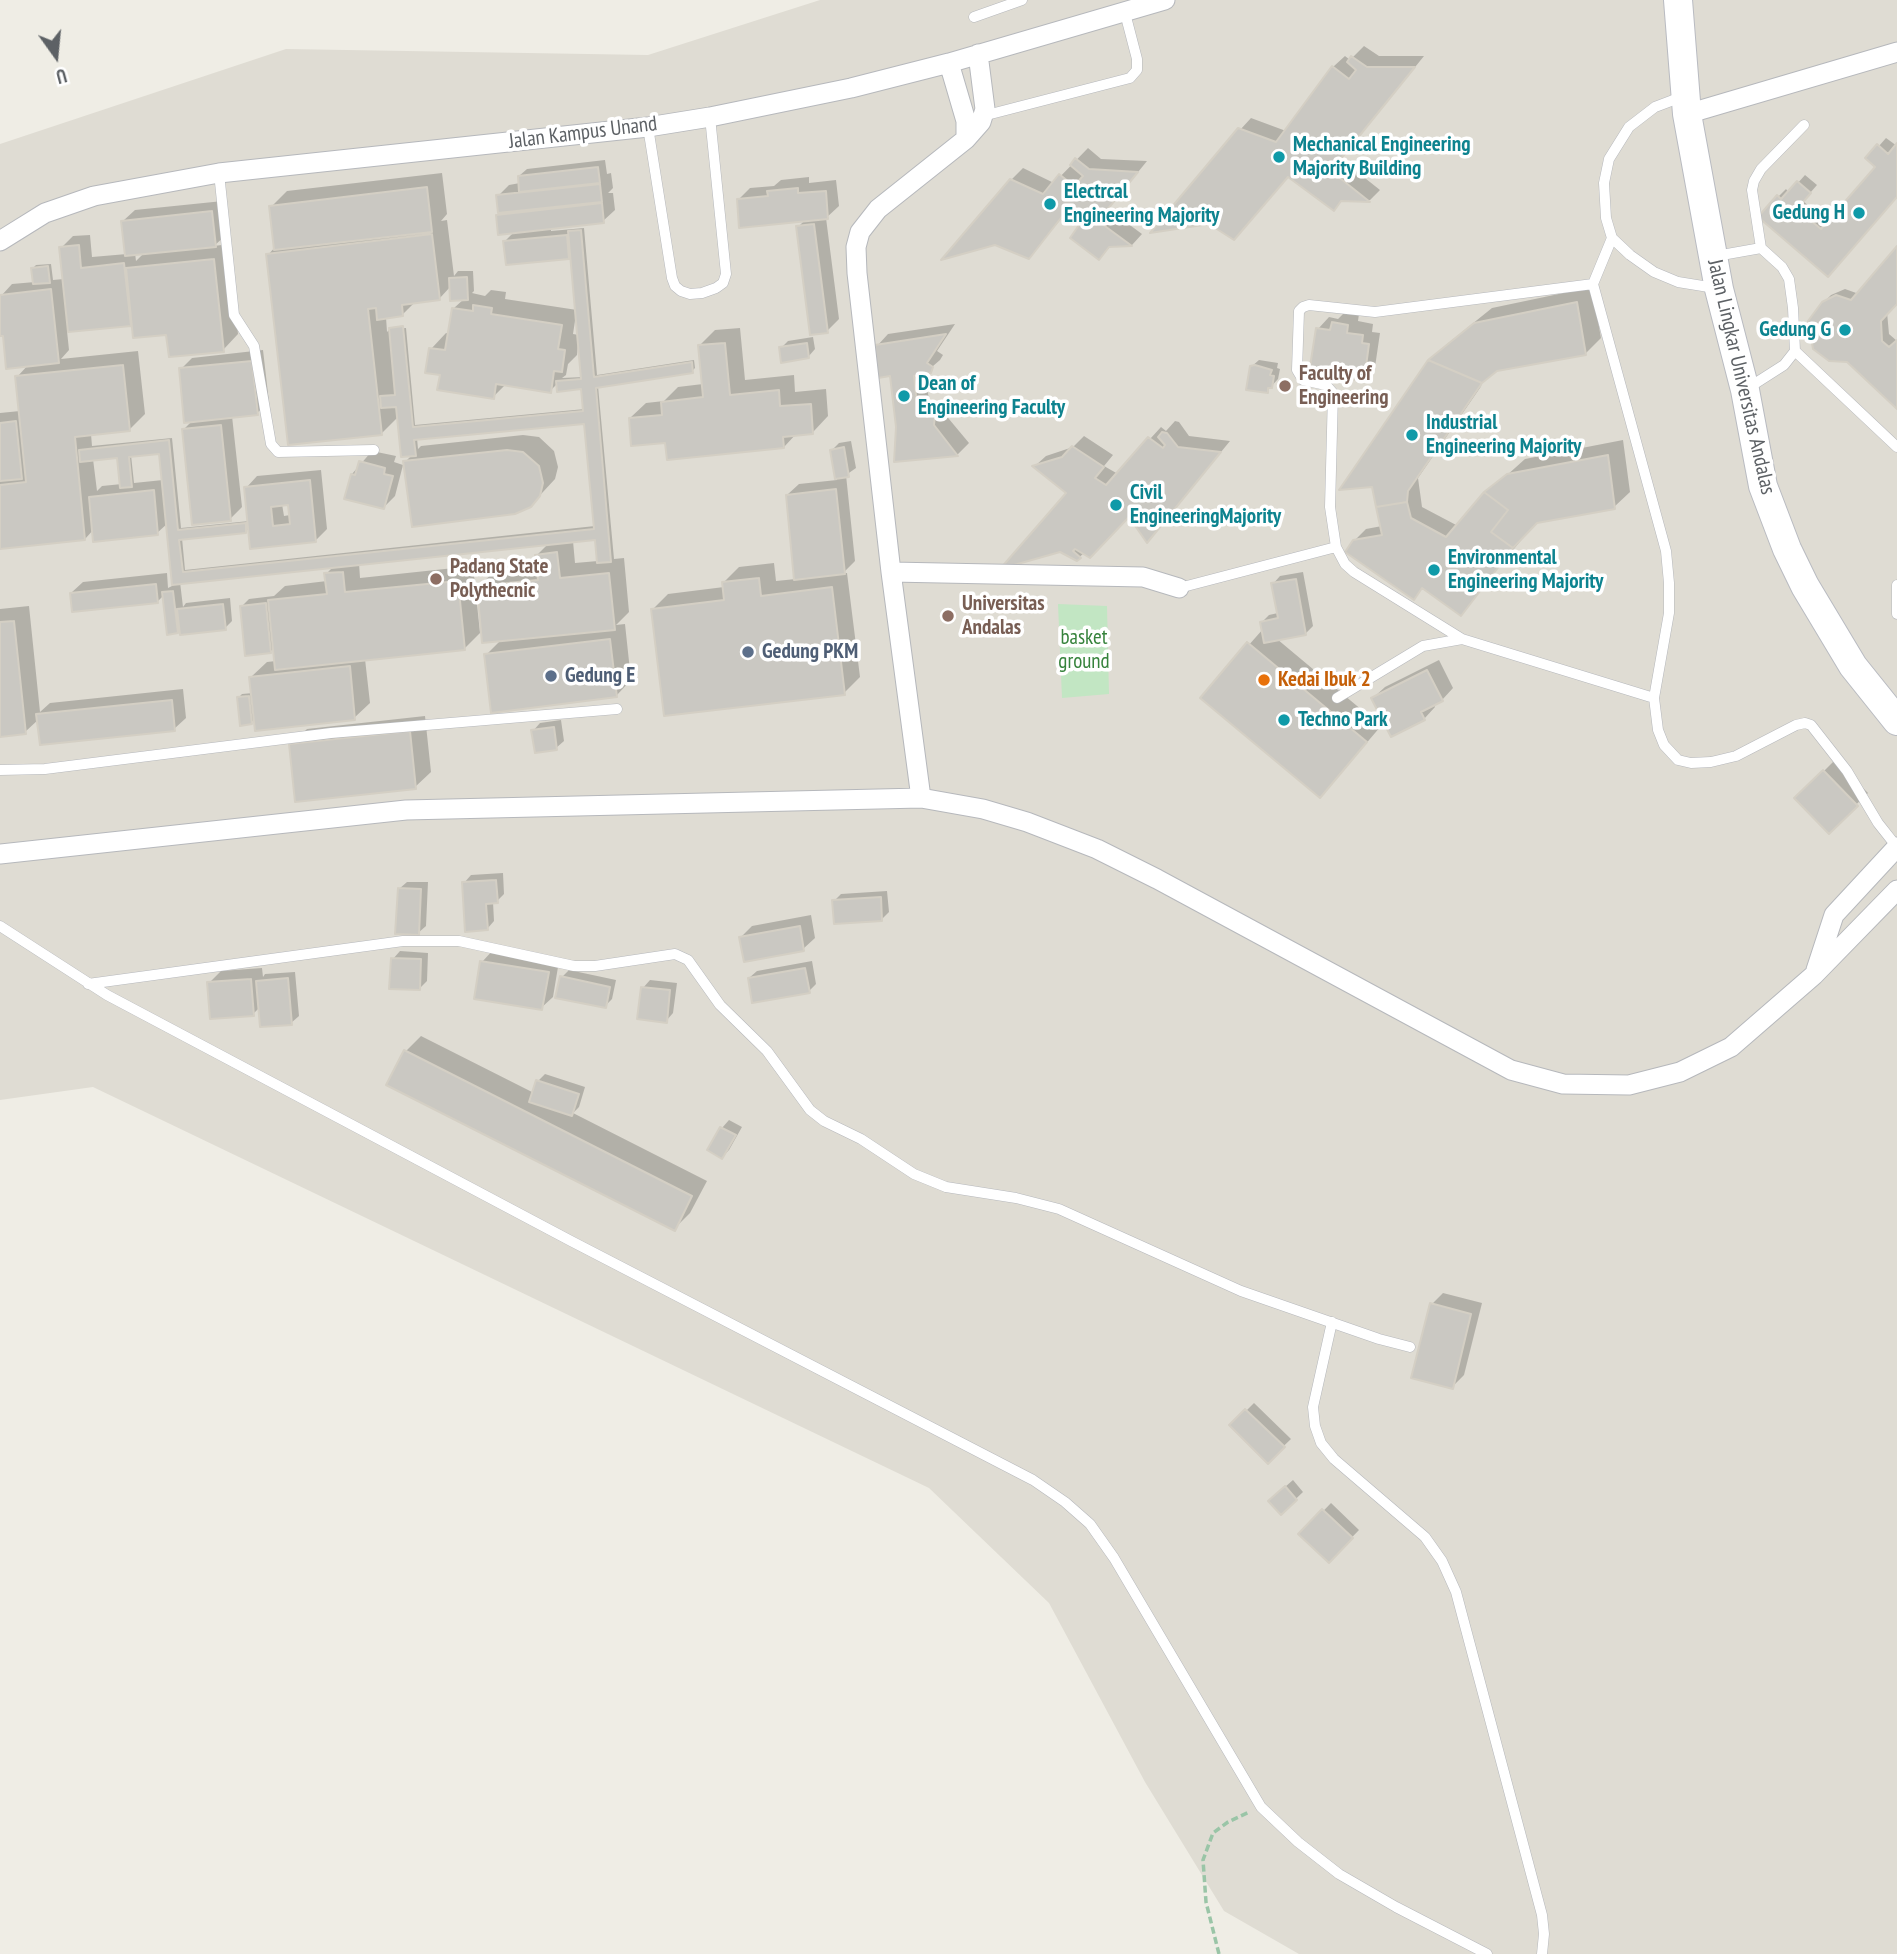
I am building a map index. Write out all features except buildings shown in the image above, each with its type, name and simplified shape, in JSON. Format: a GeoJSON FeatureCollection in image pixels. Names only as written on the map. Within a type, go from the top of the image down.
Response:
{"type":"FeatureCollection","features":[{"type":"Feature","properties":{"kind":"street","name":"Jalan Kampus Unand"},"geometry":{"type":"LineString","coordinates":[[0,241],[45,213],[94,196],[219,173],[648,127],[710,117],[851,88],[949,63],[1165,0]]}},
{"type":"Feature","properties":{"kind":"street","name":"Jalan Lingkar Universitas Andalas"},"geometry":{"type":"LineString","coordinates":[[1679,0],[1686,105],[1719,289],[1745,390],[1763,486],[1787,550],[1839,645],[1897,721]]}},
{"type":"Feature","properties":{"kind":"street"},"geometry":{"type":"LineString","coordinates":[[1686,105],[1897,52]]}},
{"type":"Feature","properties":{"kind":"street"},"geometry":{"type":"LineString","coordinates":[[921,798],[891,572],[856,247],[860,232],[878,209],[972,125],[985,98],[978,54]]}},
{"type":"Feature","properties":{"kind":"street"},"geometry":{"type":"LineString","coordinates":[[949,63],[972,125]]}},
{"type":"Feature","properties":{"kind":"street"},"geometry":{"type":"LineString","coordinates":[[891,572],[1143,578],[1179,588]]}},
{"type":"Feature","properties":{"kind":"street"},"geometry":{"type":"LineString","coordinates":[[0,854],[406,810],[921,798],[983,809],[1027,822],[1097,849],[1510,1070],[1563,1084],[1629,1085],[1680,1072],[1731,1047],[1814,975],[1897,890]]}},
{"type":"Feature","properties":{"kind":"street"},"geometry":{"type":"LineString","coordinates":[[1814,975],[1834,915],[1897,847]]}},
{"type":"Feature","properties":{"kind":"lane"},"geometry":{"type":"LineString","coordinates":[[974,16],[1022,0]]}},
{"type":"Feature","properties":{"kind":"lane"},"geometry":{"type":"LineString","coordinates":[[972,125],[1130,78],[1137,70],[1137,59],[1125,13]]}},
{"type":"Feature","properties":{"kind":"lane"},"geometry":{"type":"LineString","coordinates":[[1686,105],[1655,107],[1629,127],[1609,159],[1604,183],[1606,218],[1612,238],[1654,272],[1678,282],[1719,289]]}},
{"type":"Feature","properties":{"kind":"lane"},"geometry":{"type":"LineString","coordinates":[[648,127],[672,278],[681,291],[690,294],[702,293],[723,283],[726,274],[710,117]]}},
{"type":"Feature","properties":{"kind":"lane"},"geometry":{"type":"LineString","coordinates":[[1804,125],[1761,169],[1754,181],[1752,190],[1761,248],[1782,268],[1789,279],[1795,351],[1897,447]]}},
{"type":"Feature","properties":{"kind":"lane"},"geometry":{"type":"LineString","coordinates":[[219,173],[234,315],[254,346],[271,444],[278,452],[374,450]]}},
{"type":"Feature","properties":{"kind":"lane"},"geometry":{"type":"LineString","coordinates":[[1612,238],[1593,285],[1665,551],[1669,614],[1654,698],[1664,745],[1678,760],[1691,763],[1711,762],[1736,756],[1796,725],[1811,724],[1847,771],[1878,823],[1897,847]]}},
{"type":"Feature","properties":{"kind":"lane"},"geometry":{"type":"LineString","coordinates":[[1713,257],[1761,248]]}},
{"type":"Feature","properties":{"kind":"lane"},"geometry":{"type":"LineString","coordinates":[[1593,285],[1375,312],[1309,305],[1299,311],[1298,374],[1303,380],[1331,388],[1334,398],[1330,507],[1336,547],[1345,564],[1462,639],[1654,698]]}},
{"type":"Feature","properties":{"kind":"lane"},"geometry":{"type":"LineString","coordinates":[[1745,390],[1784,365],[1795,351]]}},
{"type":"Feature","properties":{"kind":"lane"},"geometry":{"type":"LineString","coordinates":[[1179,588],[1336,547]]}},
{"type":"Feature","properties":{"kind":"lane"},"geometry":{"type":"LineString","coordinates":[[1897,585],[1897,614]]}},
{"type":"Feature","properties":{"kind":"lane"},"geometry":{"type":"LineString","coordinates":[[1337,698],[1423,646],[1462,639]]}},
{"type":"Feature","properties":{"kind":"lane"},"geometry":{"type":"LineString","coordinates":[[0,770],[45,769],[331,733],[617,709]]}},
{"type":"Feature","properties":{"kind":"lane"},"geometry":{"type":"LineString","coordinates":[[0,926],[88,984],[571,1241],[1033,1480],[1065,1502],[1090,1524],[1114,1558],[1261,1807],[1297,1842],[1339,1874],[1487,1954]]}},
{"type":"Feature","properties":{"kind":"lane"},"geometry":{"type":"LineString","coordinates":[[88,984],[403,941],[459,941],[574,966],[595,966],[675,954],[688,960],[713,997],[767,1051],[810,1110],[914,1174],[946,1187],[1016,1198],[1059,1209],[1241,1291],[1410,1347]]}},
{"type":"Feature","properties":{"kind":"lane"},"geometry":{"type":"LineString","coordinates":[[1332,1322],[1313,1407],[1315,1426],[1321,1443],[1334,1459],[1425,1537],[1442,1561],[1456,1592],[1542,1914],[1542,1954]]}},
{"type":"Feature","properties":{"kind":"path"},"geometry":{"type":"LineString","coordinates":[[1219,1954],[1206,1902],[1203,1860],[1207,1844],[1218,1829],[1261,1807]]}},
{"type":"Feature","properties":{"kind":"shaded area","name":"Universitas Andalas"},"geometry":{"type":"Polygon","coordinates":[[[820,0],[1897,0],[1897,1954],[1299,1954],[1224,1911],[1145,1782],[1049,1603],[929,1488],[93,1087],[0,1100],[0,144],[286,49],[648,55],[820,0]]]}},
{"type":"Feature","properties":{"kind":"green space","name":"basket ground"},"geometry":{"type":"Polygon","coordinates":[[[1058,604],[1107,606],[1109,694],[1062,698],[1058,604]]]}},
{"type":"Feature","properties":{"kind":"place","name":"Mechanical Engineering Majority Building"},"geometry":{"type":"Point","coordinates":[1279,157]}},
{"type":"Feature","properties":{"kind":"place","name":"Electrcal Engineering Majority"},"geometry":{"type":"Point","coordinates":[1050,204]}},
{"type":"Feature","properties":{"kind":"place","name":"Gedung H"},"geometry":{"type":"Point","coordinates":[1859,213]}},
{"type":"Feature","properties":{"kind":"place","name":"Gedung G"},"geometry":{"type":"Point","coordinates":[1845,330]}},
{"type":"Feature","properties":{"kind":"place","name":"Faculty of Engineering"},"geometry":{"type":"Point","coordinates":[1285,386]}},
{"type":"Feature","properties":{"kind":"place","name":"Dean of Engineering Faculty"},"geometry":{"type":"Point","coordinates":[904,396]}},
{"type":"Feature","properties":{"kind":"place","name":"Industrial Engineering Majority"},"geometry":{"type":"Point","coordinates":[1412,435]}},
{"type":"Feature","properties":{"kind":"place","name":"Civil EngineeringMajority"},"geometry":{"type":"Point","coordinates":[1116,505]}},
{"type":"Feature","properties":{"kind":"place","name":"Environmental Engineering Majority"},"geometry":{"type":"Point","coordinates":[1434,570]}},
{"type":"Feature","properties":{"kind":"place","name":"Padang State Polythecnic"},"geometry":{"type":"Point","coordinates":[436,579]}},
{"type":"Feature","properties":{"kind":"place","name":"Universitas Andalas"},"geometry":{"type":"Point","coordinates":[948,616]}},
{"type":"Feature","properties":{"kind":"place","name":"Gedung PKM"},"geometry":{"type":"Point","coordinates":[748,652]}},
{"type":"Feature","properties":{"kind":"place","name":"Gedung E"},"geometry":{"type":"Point","coordinates":[551,676]}},
{"type":"Feature","properties":{"kind":"place","name":"Kedai Ibuk 2"},"geometry":{"type":"Point","coordinates":[1264,680]}},
{"type":"Feature","properties":{"kind":"place","name":"Techno Park"},"geometry":{"type":"Point","coordinates":[1284,720]}}]}
